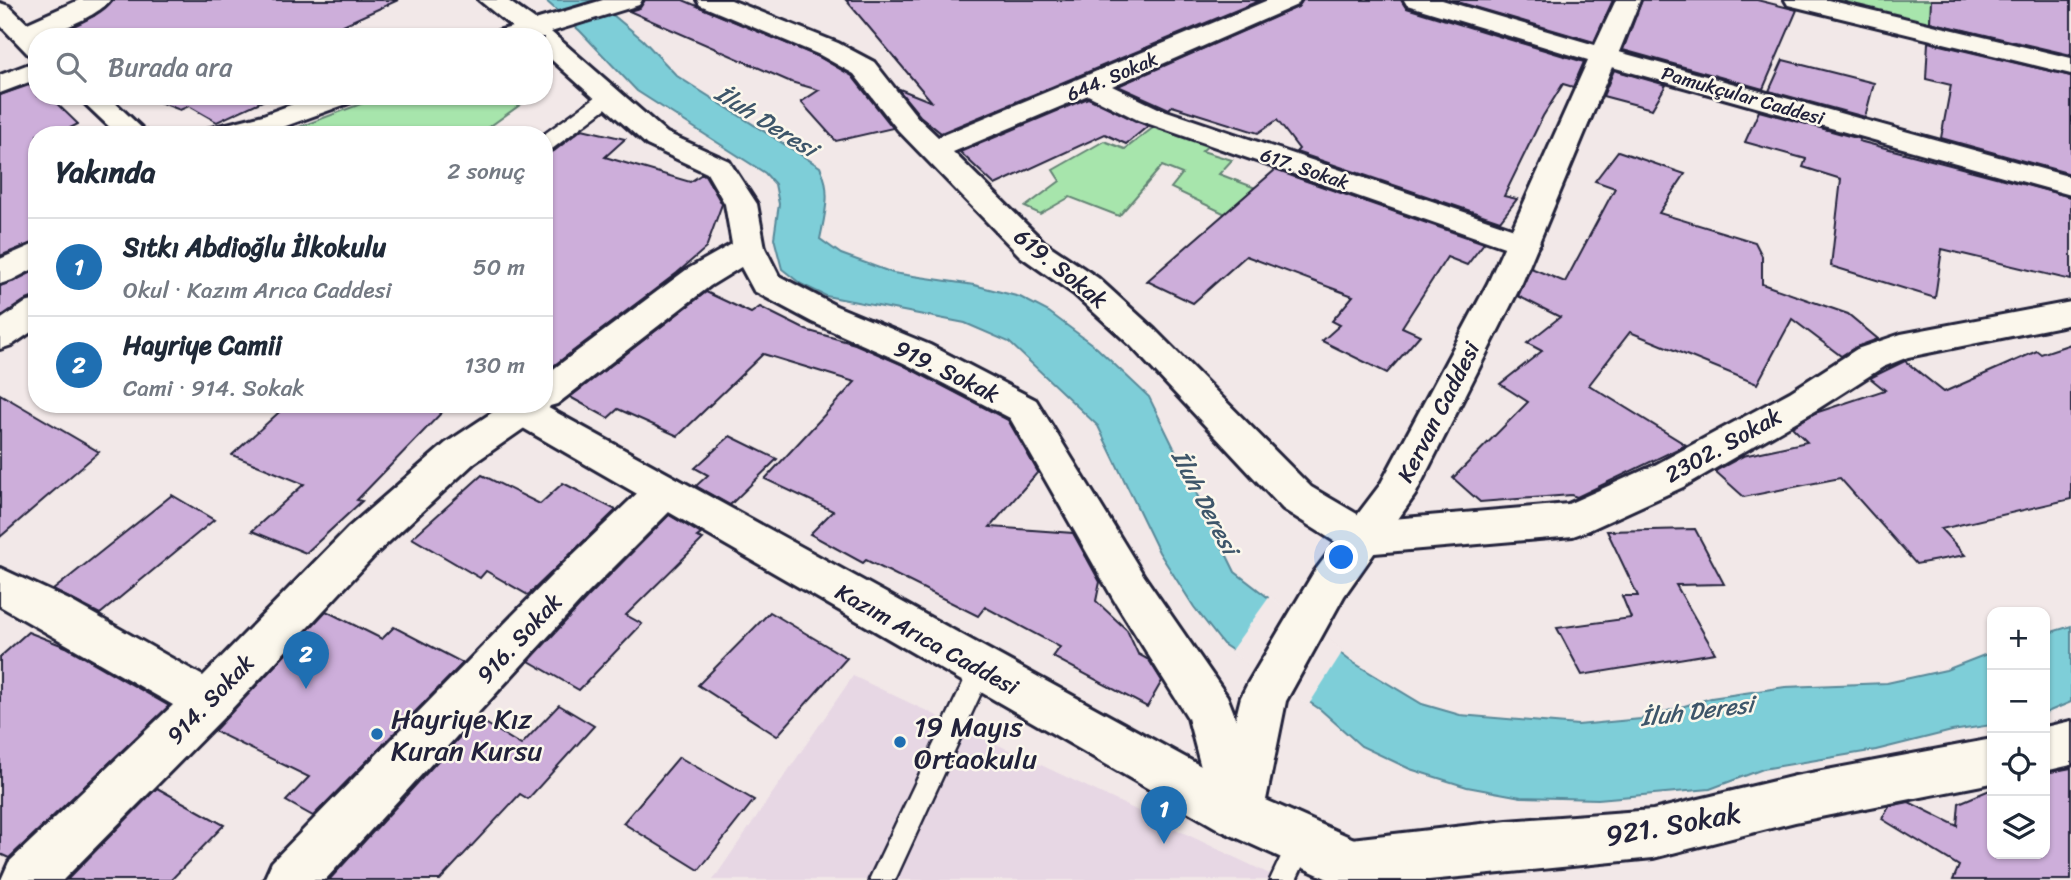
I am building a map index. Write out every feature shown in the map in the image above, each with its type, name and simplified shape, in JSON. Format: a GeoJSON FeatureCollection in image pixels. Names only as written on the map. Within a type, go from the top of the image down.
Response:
{"type":"FeatureCollection","features":[{"type":"Feature","properties":{"kind":"street"},"geometry":{"type":"LineString","coordinates":[[50,28],[98,0]]}},
{"type":"Feature","properties":{"kind":"street","name":"919. Sokak"},"geometry":{"type":"LineString","coordinates":[[491,0],[527,28]]}},
{"type":"Feature","properties":{"kind":"street","name":"619. Sokak"},"geometry":{"type":"LineString","coordinates":[[709,0],[829,49],[864,68],[908,124],[1032,250],[1086,286],[1143,338],[1297,498],[1363,538]]}},
{"type":"Feature","properties":{"kind":"street","name":"644. Sokak"},"geometry":{"type":"LineString","coordinates":[[934,149],[1288,0]]}},
{"type":"Feature","properties":{"kind":"street","name":"Pamukçular Caddesi"},"geometry":{"type":"LineString","coordinates":[[1416,0],[1602,56],[2071,187]]}},
{"type":"Feature","properties":{"kind":"street","name":"Kervan Caddesi"},"geometry":{"type":"LineString","coordinates":[[1238,813],[1264,697],[1329,584],[1395,495],[1524,243],[1628,0]]}},
{"type":"Feature","properties":{"kind":"street"},"geometry":{"type":"LineString","coordinates":[[1797,0],[2071,66]]}},
{"type":"Feature","properties":{"kind":"street"},"geometry":{"type":"LineString","coordinates":[[547,28],[624,1]]}},
{"type":"Feature","properties":{"kind":"street"},"geometry":{"type":"LineString","coordinates":[[0,11],[28,39]]}},
{"type":"Feature","properties":{"kind":"street","name":"919. Sokak"},"geometry":{"type":"LineString","coordinates":[[553,49],[611,95],[657,139],[718,167],[741,204],[749,248],[766,283],[824,314],[916,354],[1023,409],[1129,588],[1210,711],[1238,813]]}},
{"type":"Feature","properties":{"kind":"street"},"geometry":{"type":"LineString","coordinates":[[0,85],[28,73]]}},
{"type":"Feature","properties":{"kind":"street","name":"617. Sokak"},"geometry":{"type":"LineString","coordinates":[[1090,85],[1148,114],[1524,243]]}},
{"type":"Feature","properties":{"kind":"street"},"geometry":{"type":"LineString","coordinates":[[553,137],[611,95]]}},
{"type":"Feature","properties":{"kind":"street"},"geometry":{"type":"LineString","coordinates":[[101,105],[125,126]]}},
{"type":"Feature","properties":{"kind":"street"},"geometry":{"type":"LineString","coordinates":[[253,126],[317,105]]}},
{"type":"Feature","properties":{"kind":"street","name":"914. Sokak"},"geometry":{"type":"LineString","coordinates":[[553,385],[698,278],[749,248]]}},
{"type":"Feature","properties":{"kind":"street"},"geometry":{"type":"LineString","coordinates":[[0,273],[28,258]]}},
{"type":"Feature","properties":{"kind":"street","name":"2302. Sokak"},"geometry":{"type":"LineString","coordinates":[[1363,538],[1573,520],[1681,469],[1803,401],[1870,358],[1902,346],[2071,313]]}},
{"type":"Feature","properties":{"kind":"street"},"geometry":{"type":"LineString","coordinates":[[0,337],[28,317]]}},
{"type":"Feature","properties":{"kind":"street","name":"914. Sokak"},"geometry":{"type":"LineString","coordinates":[[27,880],[208,702],[363,540],[460,453],[516,413]]}},
{"type":"Feature","properties":{"kind":"street","name":"Kazım Arıca Caddesi"},"geometry":{"type":"LineString","coordinates":[[542,413],[665,491],[1238,813],[1292,861],[1369,872]]}},
{"type":"Feature","properties":{"kind":"street","name":"916. Sokak"},"geometry":{"type":"LineString","coordinates":[[290,880],[570,584],[665,491]]}},
{"type":"Feature","properties":{"kind":"street"},"geometry":{"type":"LineString","coordinates":[[0,586],[53,612],[208,702]]}},
{"type":"Feature","properties":{"kind":"street"},"geometry":{"type":"LineString","coordinates":[[2050,748],[2071,743]]}},
{"type":"Feature","properties":{"kind":"street","name":"921. Sokak"},"geometry":{"type":"LineString","coordinates":[[1369,872],[1507,846],[1653,834],[1795,799],[1987,762]]}},
{"type":"Feature","properties":{"kind":"lane"},"geometry":{"type":"LineString","coordinates":[[882,880],[981,669]]}},
{"type":"Feature","properties":{"kind":"shaded area","name":"19 Mayıs Ortaokulu"},"geometry":{"type":"Polygon","coordinates":[[[853,676],[1134,809],[1282,880],[713,880],[853,676]]]}},
{"type":"Feature","properties":{"kind":"green space"},"geometry":{"type":"Polygon","coordinates":[[[1821,0],[1989,0],[1986,39],[1821,0]]]}},
{"type":"Feature","properties":{"kind":"green space"},"geometry":{"type":"Polygon","coordinates":[[[358,105],[520,105],[491,126],[302,126],[358,105]]]}},
{"type":"Feature","properties":{"kind":"green space"},"geometry":{"type":"Polygon","coordinates":[[[1158,124],[1211,143],[1202,151],[1232,160],[1219,174],[1274,195],[1238,220],[1171,188],[1182,174],[1162,166],[1119,216],[1070,197],[1040,214],[1025,207],[1060,181],[1053,170],[1104,141],[1125,149],[1158,124]]]}},
{"type":"Feature","properties":{"kind":"water","name":"İluh Deresi"},"geometry":{"type":"Polygon","coordinates":[[[545,0],[595,0],[643,40],[677,76],[820,167],[827,194],[820,239],[841,254],[893,273],[974,285],[1020,297],[1049,312],[1097,348],[1149,397],[1235,572],[1349,660],[1422,704],[1460,715],[1578,725],[1641,719],[1711,698],[1785,687],[1887,683],[1946,670],[1987,654],[1987,726],[1952,731],[1876,750],[1763,769],[1710,789],[1598,799],[1521,797],[1467,787],[1410,769],[1361,746],[1321,710],[1223,644],[1194,607],[1159,552],[1098,426],[1009,342],[965,323],[826,296],[801,284],[782,269],[774,238],[779,204],[775,184],[765,173],[637,91],[580,31],[545,0]]]}},
{"type":"Feature","properties":{"kind":"water"},"geometry":{"type":"Polygon","coordinates":[[[2071,626],[2071,702],[2050,711],[2050,670],[2050,632],[2071,626]]]}},
{"type":"Feature","properties":{"kind":"pier"},"geometry":{"type":"Polygon","coordinates":[[[1270,596],[1343,651],[1308,706],[1230,652],[1270,596]]]}},
{"type":"Feature","properties":{"kind":"building"},"geometry":{"type":"Polygon","coordinates":[[[113,0],[398,0],[337,28],[67,28],[94,16],[113,0]]]}},
{"type":"Feature","properties":{"kind":"building"},"geometry":{"type":"Polygon","coordinates":[[[645,0],[683,0],[819,57],[852,76],[893,128],[836,141],[801,102],[819,90],[791,82],[629,11],[640,8],[645,0]]]}},
{"type":"Feature","properties":{"kind":"building"},"geometry":{"type":"Polygon","coordinates":[[[846,0],[1261,0],[941,133],[920,116],[897,88],[932,102],[846,0]]]}},
{"type":"Feature","properties":{"kind":"building"},"geometry":{"type":"Polygon","coordinates":[[[1303,0],[1401,0],[1406,8],[1584,62],[1573,87],[1563,84],[1543,116],[1504,196],[1517,199],[1500,221],[1296,152],[1299,149],[1277,120],[1258,133],[1172,106],[1169,109],[1118,86],[1298,7],[1303,0]]]}},
{"type":"Feature","properties":{"kind":"building"},"geometry":{"type":"Polygon","coordinates":[[[1451,0],[1613,0],[1594,42],[1451,0]]]}},
{"type":"Feature","properties":{"kind":"building"},"geometry":{"type":"Polygon","coordinates":[[[1642,0],[1757,0],[1797,10],[1763,89],[1623,50],[1642,0]]]}},
{"type":"Feature","properties":{"kind":"building"},"geometry":{"type":"Polygon","coordinates":[[[1931,0],[2071,0],[2071,55],[1930,22],[1931,0]]]}},
{"type":"Feature","properties":{"kind":"building"},"geometry":{"type":"Polygon","coordinates":[[[1928,42],[2071,76],[2071,174],[1941,138],[1951,85],[1926,79],[1928,42]]]}},
{"type":"Feature","properties":{"kind":"building"},"geometry":{"type":"Polygon","coordinates":[[[1783,60],[1874,83],[1865,117],[1769,91],[1783,60]]]}},
{"type":"Feature","properties":{"kind":"building"},"geometry":{"type":"Polygon","coordinates":[[[1614,70],[1666,85],[1652,109],[1603,96],[1614,70]]]}},
{"type":"Feature","properties":{"kind":"building"},"geometry":{"type":"Polygon","coordinates":[[[28,85],[28,105],[58,105],[78,124],[28,126],[28,245],[0,256],[0,95],[28,85]]]}},
{"type":"Feature","properties":{"kind":"building"},"geometry":{"type":"Polygon","coordinates":[[[1088,98],[1148,126],[1126,144],[1105,134],[995,185],[960,152],[1088,98]]]}},
{"type":"Feature","properties":{"kind":"building"},"geometry":{"type":"Polygon","coordinates":[[[167,105],[254,105],[217,122],[189,106],[180,110],[167,105]]]}},
{"type":"Feature","properties":{"kind":"building"},"geometry":{"type":"Polygon","coordinates":[[[1759,111],[1860,139],[1859,141],[2071,197],[2071,280],[1942,249],[1935,298],[1831,266],[1841,179],[1803,167],[1806,159],[1745,142],[1759,111]]]}},
{"type":"Feature","properties":{"kind":"building"},"geometry":{"type":"Polygon","coordinates":[[[582,129],[625,139],[605,157],[690,182],[702,174],[705,175],[722,204],[706,248],[553,366],[553,151],[582,129]]]}},
{"type":"Feature","properties":{"kind":"building"},"geometry":{"type":"Polygon","coordinates":[[[1618,151],[1685,174],[1659,213],[1755,242],[1762,256],[1762,284],[1848,314],[1878,339],[1841,356],[1792,319],[1757,384],[1630,332],[1589,385],[1686,445],[1577,497],[1571,495],[1480,502],[1453,478],[1528,402],[1500,384],[1542,351],[1527,343],[1560,317],[1518,296],[1531,268],[1565,282],[1615,188],[1595,181],[1618,151]]]}},
{"type":"Feature","properties":{"kind":"building"},"geometry":{"type":"Polygon","coordinates":[[[1275,170],[1484,243],[1467,265],[1447,257],[1402,327],[1420,335],[1387,373],[1322,341],[1340,325],[1332,321],[1353,296],[1246,256],[1193,303],[1147,281],[1275,170]]]}},
{"type":"Feature","properties":{"kind":"building"},"geometry":{"type":"Polygon","coordinates":[[[28,274],[28,299],[0,317],[0,286],[28,274]]]}},
{"type":"Feature","properties":{"kind":"building"},"geometry":{"type":"Polygon","coordinates":[[[706,292],[751,313],[760,307],[806,330],[855,344],[903,365],[1008,420],[1038,472],[990,527],[1073,533],[1100,582],[1096,601],[1127,630],[1138,654],[1149,660],[1162,681],[1147,707],[1053,657],[1060,647],[985,607],[978,616],[866,560],[863,563],[810,534],[833,511],[765,479],[855,382],[763,354],[678,436],[618,409],[608,418],[570,397],[706,292]]]}},
{"type":"Feature","properties":{"kind":"building"},"geometry":{"type":"Polygon","coordinates":[[[2071,344],[2071,499],[1941,529],[1965,555],[1916,564],[1840,478],[1744,497],[1715,471],[1743,456],[1807,442],[1792,427],[1815,413],[1885,390],[1870,378],[1905,361],[1944,392],[2037,351],[2041,354],[2071,344]]]}},
{"type":"Feature","properties":{"kind":"building"},"geometry":{"type":"Polygon","coordinates":[[[0,394],[28,410],[28,413],[32,413],[99,452],[0,537],[0,394]]]}},
{"type":"Feature","properties":{"kind":"building"},"geometry":{"type":"Polygon","coordinates":[[[278,413],[441,413],[357,500],[362,501],[306,553],[252,531],[304,484],[232,455],[278,413]]]}},
{"type":"Feature","properties":{"kind":"building"},"geometry":{"type":"Polygon","coordinates":[[[730,436],[777,459],[730,505],[696,486],[708,475],[695,468],[730,436]]]}},
{"type":"Feature","properties":{"kind":"building"},"geometry":{"type":"Polygon","coordinates":[[[482,475],[540,504],[563,483],[616,510],[528,595],[486,571],[480,578],[412,538],[482,475]]]}},
{"type":"Feature","properties":{"kind":"building"},"geometry":{"type":"Polygon","coordinates":[[[172,495],[214,520],[100,614],[53,590],[172,495]]]}},
{"type":"Feature","properties":{"kind":"building"},"geometry":{"type":"Polygon","coordinates":[[[669,515],[701,534],[697,537],[703,539],[626,615],[642,624],[579,690],[529,661],[587,598],[669,515]]]}},
{"type":"Feature","properties":{"kind":"building"},"geometry":{"type":"Polygon","coordinates":[[[1695,529],[1724,584],[1676,585],[1715,653],[1582,675],[1557,628],[1631,618],[1622,596],[1638,596],[1607,531],[1695,529]]]}},
{"type":"Feature","properties":{"kind":"building"},"geometry":{"type":"Polygon","coordinates":[[[326,611],[382,639],[394,627],[463,663],[313,816],[286,801],[309,777],[214,731],[326,611]]]}},
{"type":"Feature","properties":{"kind":"building"},"geometry":{"type":"Polygon","coordinates":[[[770,612],[847,658],[777,736],[698,685],[770,612]]]}},
{"type":"Feature","properties":{"kind":"building"},"geometry":{"type":"Polygon","coordinates":[[[28,632],[66,647],[169,706],[9,858],[0,854],[0,657],[28,632]]]}},
{"type":"Feature","properties":{"kind":"building"},"geometry":{"type":"Polygon","coordinates":[[[559,705],[594,726],[528,799],[520,794],[440,880],[329,880],[477,718],[521,745],[559,705]]]}},
{"type":"Feature","properties":{"kind":"building"},"geometry":{"type":"Polygon","coordinates":[[[679,757],[754,800],[699,870],[623,823],[679,757]]]}},
{"type":"Feature","properties":{"kind":"building"},"geometry":{"type":"Polygon","coordinates":[[[2071,768],[2071,880],[1953,880],[1959,866],[1882,819],[1889,806],[1909,802],[1957,826],[1959,803],[1987,791],[1987,859],[2050,859],[2050,772],[2071,768]]]}},
{"type":"Feature","properties":{"kind":"building"},"geometry":{"type":"Polygon","coordinates":[[[157,788],[224,825],[171,880],[67,880],[157,788]]]}},
{"type":"Feature","properties":{"kind":"place","name":"Hayriye Camii"},"geometry":{"type":"Point","coordinates":[306,689]}},
{"type":"Feature","properties":{"kind":"place","name":"Hayriye Kız Kuran Kursu"},"geometry":{"type":"Point","coordinates":[377,734]}},
{"type":"Feature","properties":{"kind":"place","name":"19 Mayıs Ortaokulu"},"geometry":{"type":"Point","coordinates":[900,742]}},
{"type":"Feature","properties":{"kind":"place","name":"Sıtkı Abdioğlu İlkokulu"},"geometry":{"type":"Point","coordinates":[1164,844]}}]}
